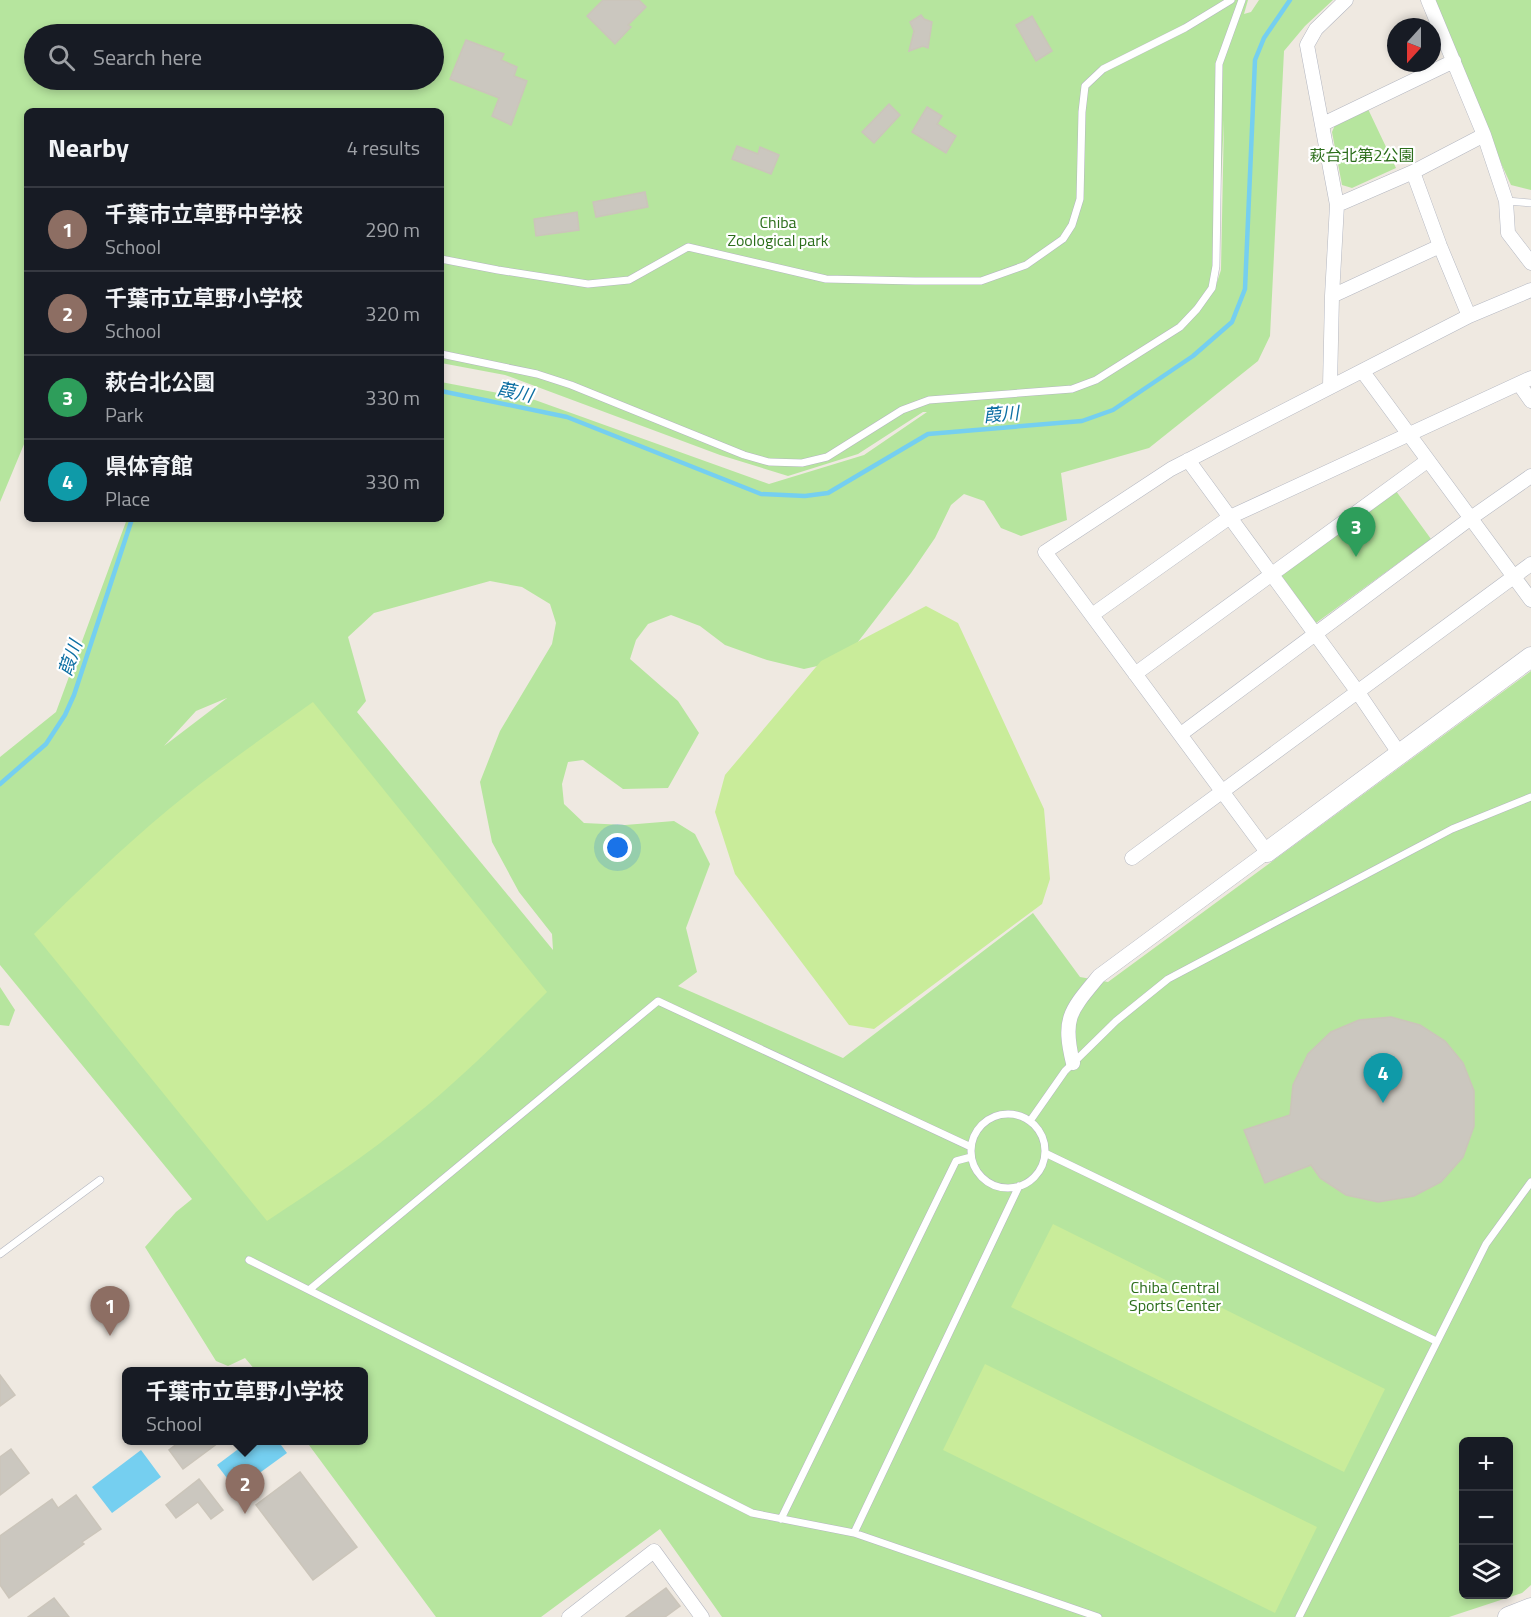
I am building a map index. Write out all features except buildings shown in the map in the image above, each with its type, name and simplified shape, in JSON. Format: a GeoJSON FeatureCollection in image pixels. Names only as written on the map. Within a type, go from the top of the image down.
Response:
{"type":"FeatureCollection","features":[{"type":"Feature","properties":{"kind":"street"},"geometry":{"type":"LineString","coordinates":[[1330,386],[1337,205],[1307,45],[1316,29],[1346,0]]}},
{"type":"Feature","properties":{"kind":"street"},"geometry":{"type":"LineString","coordinates":[[1428,0],[1484,135],[1506,201],[1508,233],[1531,263]]}},
{"type":"Feature","properties":{"kind":"street"},"geometry":{"type":"LineString","coordinates":[[1323,124],[1454,61]]}},
{"type":"Feature","properties":{"kind":"street"},"geometry":{"type":"LineString","coordinates":[[1337,205],[1413,172],[1484,135]]}},
{"type":"Feature","properties":{"kind":"street"},"geometry":{"type":"LineString","coordinates":[[1413,172],[1469,316]]}},
{"type":"Feature","properties":{"kind":"street"},"geometry":{"type":"LineString","coordinates":[[1332,296],[1440,246]]}},
{"type":"Feature","properties":{"kind":"street"},"geometry":{"type":"LineString","coordinates":[[1267,852],[1044,552],[1188,460],[1469,316],[1531,290]]}},
{"type":"Feature","properties":{"kind":"street"},"geometry":{"type":"LineString","coordinates":[[1363,372],[1531,600]]}},
{"type":"Feature","properties":{"kind":"street"},"geometry":{"type":"LineString","coordinates":[[1092,615],[1230,517],[1525,381],[1531,401]]}},
{"type":"Feature","properties":{"kind":"street"},"geometry":{"type":"LineString","coordinates":[[1188,460],[1357,691],[1399,753]]}},
{"type":"Feature","properties":{"kind":"street"},"geometry":{"type":"LineString","coordinates":[[1135,674],[1427,461]]}},
{"type":"Feature","properties":{"kind":"street"},"geometry":{"type":"LineString","coordinates":[[1180,734],[1531,476]]}},
{"type":"Feature","properties":{"kind":"street"},"geometry":{"type":"LineString","coordinates":[[1132,858],[1531,564]]}},
{"type":"Feature","properties":{"kind":"street"},"geometry":{"type":"LineString","coordinates":[[1073,1063],[1067,1037],[1068,1023],[1078,1001],[1099,976],[1531,657]]}},
{"type":"Feature","properties":{"kind":"street"},"geometry":{"type":"LineString","coordinates":[[569,1617],[654,1551],[702,1617]]}},
{"type":"Feature","properties":{"kind":"street"},"geometry":{"type":"LineString","coordinates":[[1508,1617],[1531,1609]]}},
{"type":"Feature","properties":{"kind":"street"},"geometry":{"type":"LineString","coordinates":[[1527,1617],[1531,1609]]}},
{"type":"Feature","properties":{"kind":"lane"},"geometry":{"type":"LineString","coordinates":[[444,260],[588,284],[629,280],[688,247],[826,279],[981,281],[1026,265],[1063,239],[1072,225],[1080,198],[1082,112],[1086,86],[1103,69],[1185,28],[1231,0]]}},
{"type":"Feature","properties":{"kind":"lane"},"geometry":{"type":"LineString","coordinates":[[444,355],[537,374],[571,385],[744,455],[780,463],[802,463],[827,457],[902,410],[929,400],[1072,389],[1096,380],[1180,327],[1212,288],[1216,266],[1219,64],[1242,0]]}},
{"type":"Feature","properties":{"kind":"lane"},"geometry":{"type":"LineString","coordinates":[[1506,201],[1531,203]]}},
{"type":"Feature","properties":{"kind":"lane"},"geometry":{"type":"LineString","coordinates":[[1030,1120],[1065,1071],[1116,1021],[1168,979],[1452,829],[1531,797]]}},
{"type":"Feature","properties":{"kind":"lane"},"geometry":{"type":"LineString","coordinates":[[309,1290],[658,1001],[971,1147]]}},
{"type":"Feature","properties":{"kind":"lane"},"geometry":{"type":"LineString","coordinates":[[1012,1113],[1030,1120],[1043,1138],[1045,1153],[1039,1172],[1024,1185],[1002,1188],[990,1183],[979,1174],[971,1157],[971,1147],[977,1129],[984,1122],[999,1114],[1012,1113]]}},
{"type":"Feature","properties":{"kind":"lane"},"geometry":{"type":"LineString","coordinates":[[1045,1153],[1436,1341]]}},
{"type":"Feature","properties":{"kind":"lane"},"geometry":{"type":"LineString","coordinates":[[780,1519],[956,1161],[971,1157]]}},
{"type":"Feature","properties":{"kind":"lane"},"geometry":{"type":"LineString","coordinates":[[0,1254],[100,1180]]}},
{"type":"Feature","properties":{"kind":"lane"},"geometry":{"type":"LineString","coordinates":[[1299,1617],[1486,1244],[1531,1182]]}},
{"type":"Feature","properties":{"kind":"lane"},"geometry":{"type":"LineString","coordinates":[[854,1533],[1018,1186]]}},
{"type":"Feature","properties":{"kind":"lane"},"geometry":{"type":"LineString","coordinates":[[249,1260],[752,1513],[854,1533],[1098,1617]]}},
{"type":"Feature","properties":{"kind":"green space","name":"Chiba Central Sports Center"},"geometry":{"type":"Polygon","coordinates":[[[0,0],[1248,0],[1244,14],[1251,12],[1259,0],[1333,0],[1305,26],[1284,51],[1270,336],[1258,361],[1149,448],[1061,473],[1067,520],[1021,536],[1001,528],[984,501],[964,494],[951,505],[935,538],[911,573],[844,660],[804,669],[767,660],[725,645],[700,626],[671,615],[648,624],[636,640],[630,659],[678,701],[699,733],[668,788],[623,789],[583,760],[568,762],[562,784],[564,804],[584,823],[625,825],[674,821],[695,834],[710,864],[686,928],[697,972],[678,986],[843,1058],[1033,913],[1080,977],[1108,982],[1531,671],[1531,1585],[1522,1593],[1513,1596],[1513,1437],[1459,1437],[1459,1599],[1504,1599],[1449,1617],[722,1617],[660,1529],[541,1617],[436,1617],[309,1445],[368,1445],[368,1367],[253,1367],[245,1358],[228,1366],[216,1361],[145,1247],[176,1212],[192,1199],[0,965],[0,757],[56,712],[126,522],[444,522],[444,383],[535,400],[769,484],[864,455],[927,412],[923,412],[858,454],[788,476],[720,455],[505,375],[444,364],[444,108],[24,108],[24,444],[0,502],[0,0]],[[1224,120],[1217,282],[1221,270],[1224,120]],[[490,581],[374,613],[348,637],[366,701],[357,712],[553,950],[552,934],[519,892],[492,842],[480,782],[500,731],[552,644],[556,623],[550,604],[522,587],[490,581]],[[227,698],[196,711],[164,746],[227,698]]]}},
{"type":"Feature","properties":{"kind":"green space"},"geometry":{"type":"Polygon","coordinates":[[[1426,0],[1531,0],[1531,190],[1511,185],[1441,33],[1441,18],[1434,18],[1426,0]]]}},
{"type":"Feature","properties":{"kind":"green space","name":"萩台北第2公園"},"geometry":{"type":"Polygon","coordinates":[[[1368,109],[1396,168],[1352,188],[1342,185],[1332,132],[1335,125],[1368,109]]]}},
{"type":"Feature","properties":{"kind":"green space"},"geometry":{"type":"Polygon","coordinates":[[[1396,491],[1431,539],[1316,623],[1281,575],[1396,491]]]}},
{"type":"Feature","properties":{"kind":"green space"},"geometry":{"type":"Polygon","coordinates":[[[926,606],[958,623],[1044,809],[1050,879],[1042,904],[874,1029],[849,1025],[735,874],[715,812],[725,775],[821,661],[926,606]]]}},
{"type":"Feature","properties":{"kind":"green space"},"geometry":{"type":"Polygon","coordinates":[[[313,702],[547,992],[482,1056],[396,1131],[267,1221],[34,934],[117,854],[169,809],[313,702]]]}},
{"type":"Feature","properties":{"kind":"green space"},"geometry":{"type":"Polygon","coordinates":[[[0,987],[15,1010],[9,1026],[0,1025],[0,987]]]}},
{"type":"Feature","properties":{"kind":"green space"},"geometry":{"type":"Polygon","coordinates":[[[1053,1224],[1385,1389],[1344,1472],[1011,1307],[1053,1224]]]}},
{"type":"Feature","properties":{"kind":"green space"},"geometry":{"type":"Polygon","coordinates":[[[985,1364],[1317,1527],[1275,1613],[943,1450],[985,1364]]]}},
{"type":"Feature","properties":{"kind":"water"},"geometry":{"type":"Polygon","coordinates":[[[244,1445],[281,1445],[287,1453],[236,1490],[217,1465],[244,1445]]]}},
{"type":"Feature","properties":{"kind":"water"},"geometry":{"type":"Polygon","coordinates":[[[141,1450],[161,1477],[112,1513],[92,1487],[141,1450]]]}},
{"type":"Feature","properties":{"kind":"waterway","name":"葭川"},"geometry":{"type":"LineString","coordinates":[[444,392],[567,417],[761,494],[805,496],[828,493],[928,434],[1082,421],[1113,410],[1193,356],[1232,322],[1245,289],[1255,60],[1264,38],[1290,0]]}},
{"type":"Feature","properties":{"kind":"waterway","name":"葭川"},"geometry":{"type":"LineString","coordinates":[[0,784],[46,744],[65,715],[74,695],[131,522]]}},
{"type":"Feature","properties":{"kind":"place","name":"萩台北公園"},"geometry":{"type":"Point","coordinates":[1356,557]}},
{"type":"Feature","properties":{"kind":"place","name":"県体育館"},"geometry":{"type":"Point","coordinates":[1383,1103]}},
{"type":"Feature","properties":{"kind":"place","name":"千葉市立草野中学校"},"geometry":{"type":"Point","coordinates":[110,1336]}},
{"type":"Feature","properties":{"kind":"place","name":"千葉市立草野小学校"},"geometry":{"type":"Point","coordinates":[245,1514]}},
{"type":"Feature","properties":{"kind":"park label","name":"Chiba Zoological park"},"geometry":{"type":"Point","coordinates":[778,231]}}]}
